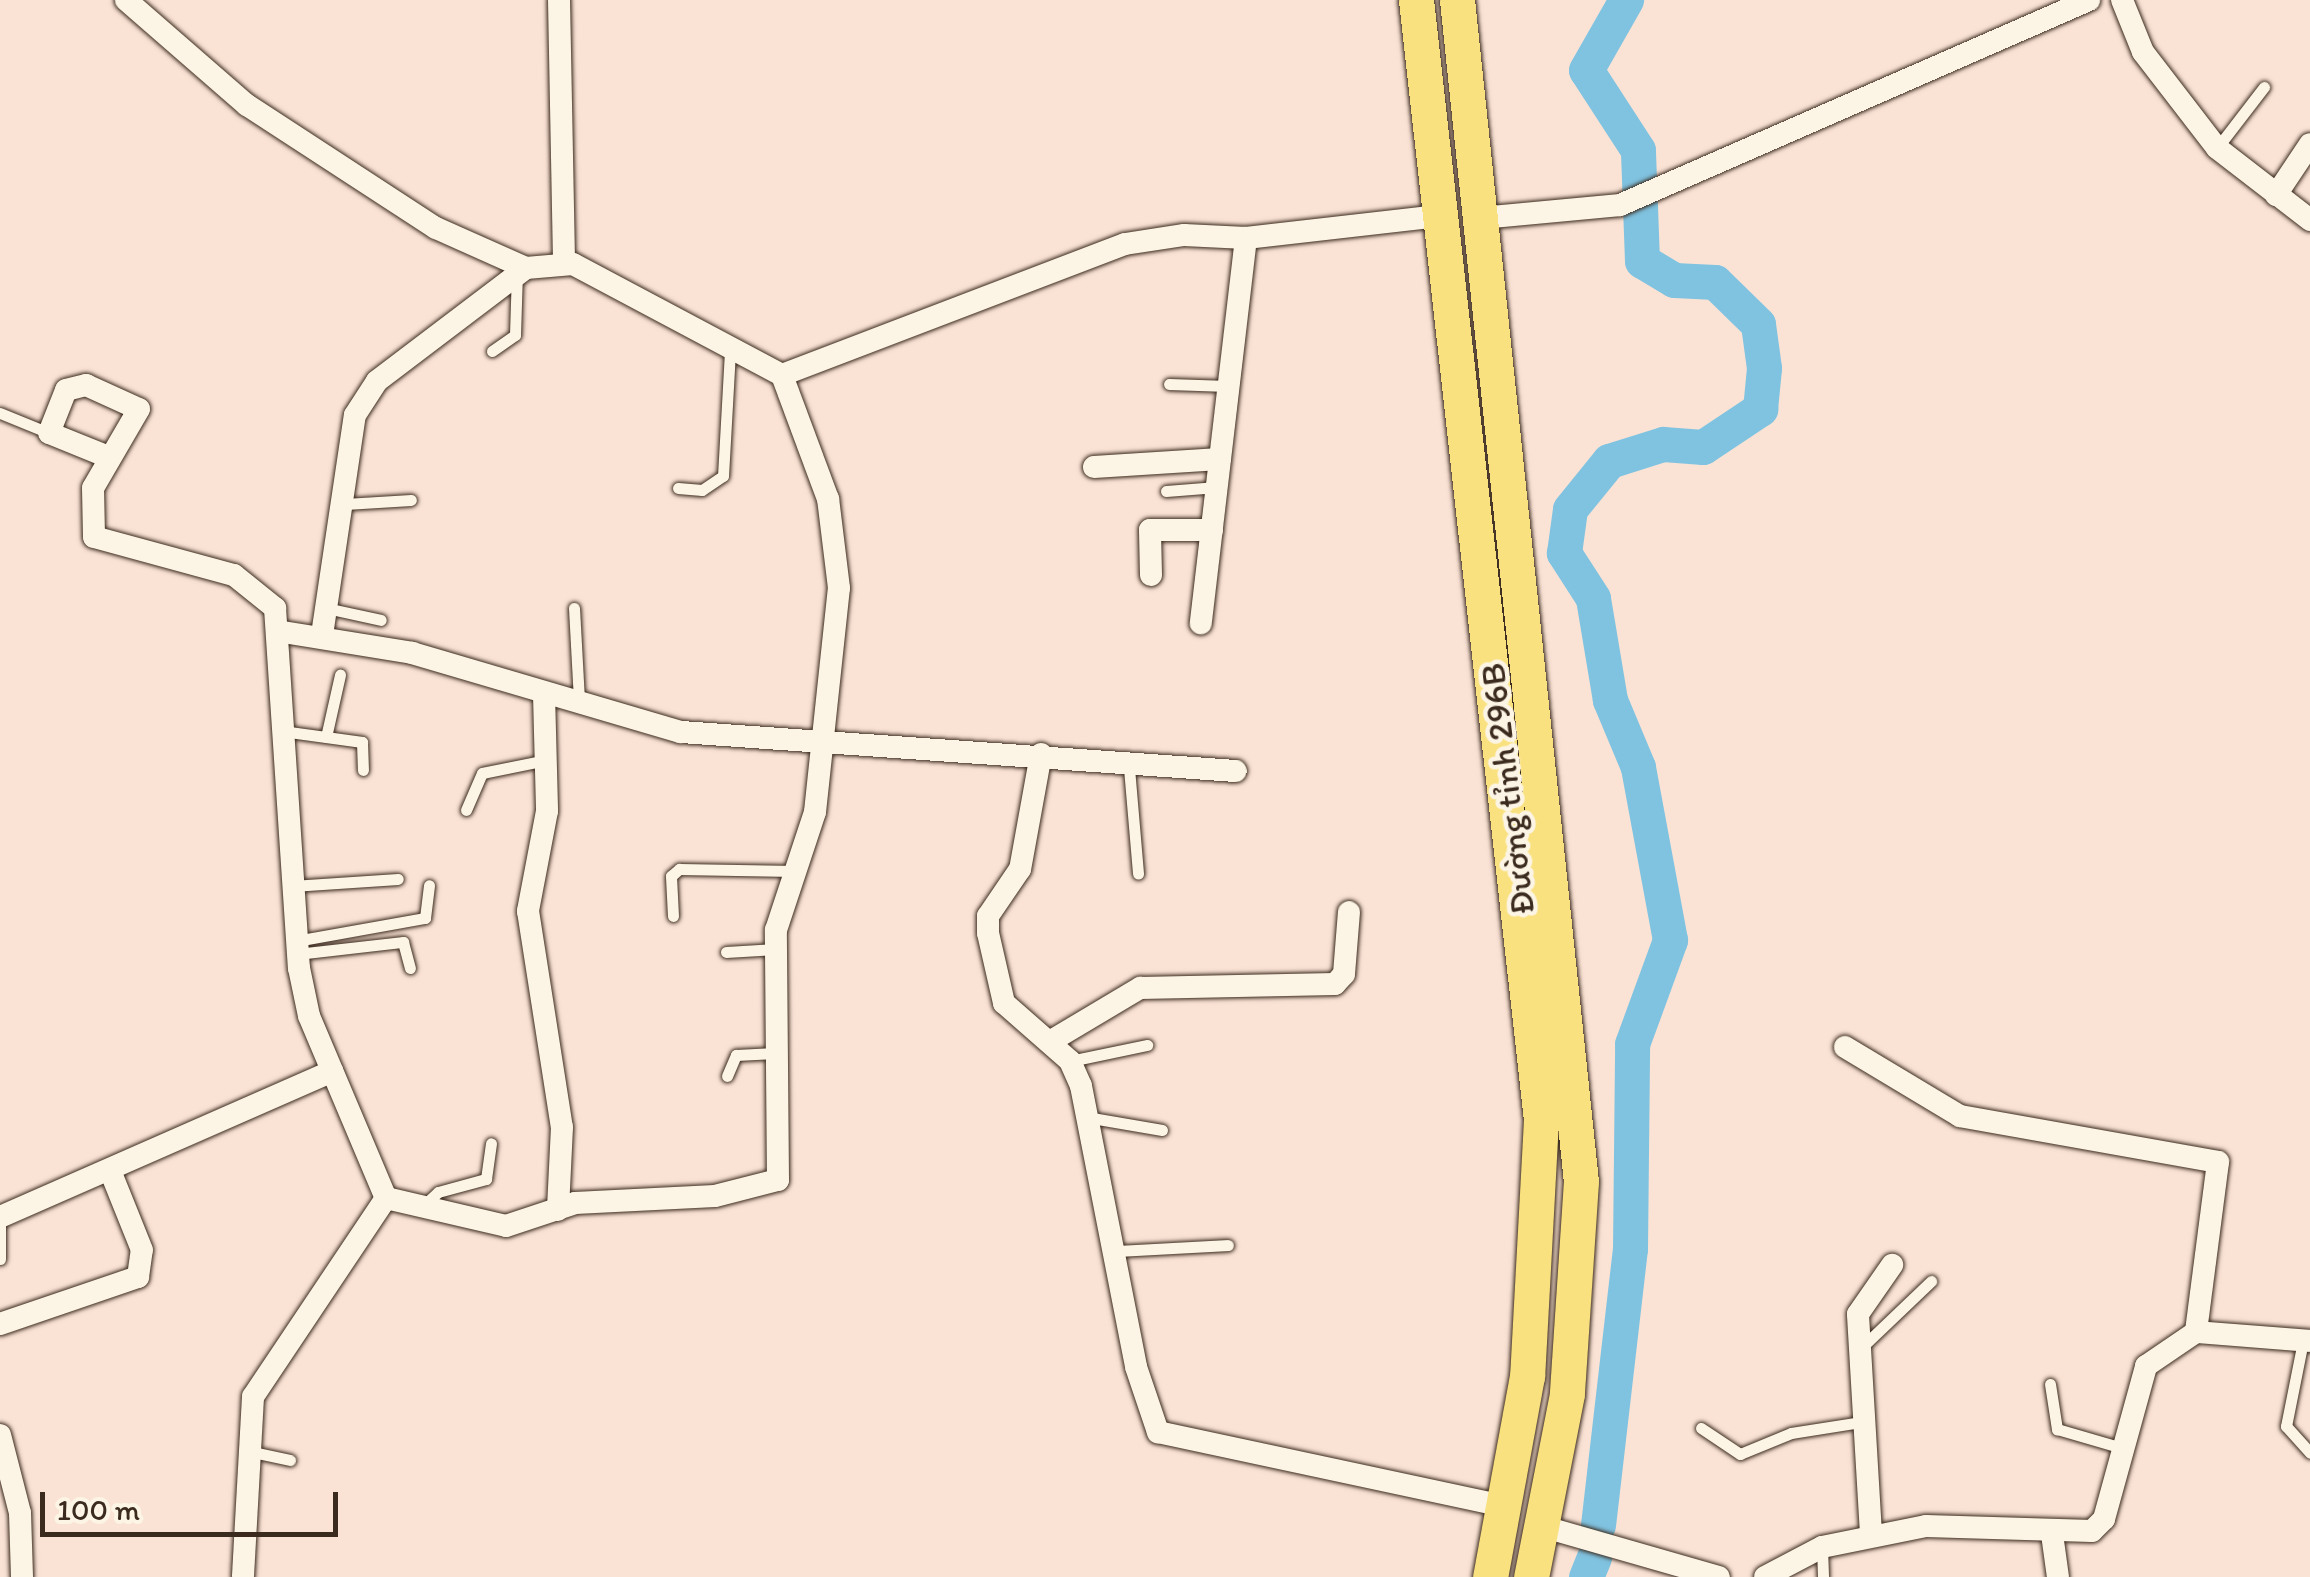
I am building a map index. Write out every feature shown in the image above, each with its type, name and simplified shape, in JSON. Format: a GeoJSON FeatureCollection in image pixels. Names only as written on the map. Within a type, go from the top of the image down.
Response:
{"type":"FeatureCollection","features":[{"type":"Feature","properties":{"kind":"main road","name":"Đường tỉnh 296B"},"geometry":{"type":"LineString","coordinates":[[1416,0],[1541,1120],[1533,1322],[1490,1577]]}},
{"type":"Feature","properties":{"kind":"main road","name":"Đường tỉnh 296B"},"geometry":{"type":"LineString","coordinates":[[1457,0],[1581,1181],[1569,1378],[1531,1577]]}},
{"type":"Feature","properties":{"kind":"street"},"geometry":{"type":"LineString","coordinates":[[126,0],[241,100],[436,228],[521,271]]}},
{"type":"Feature","properties":{"kind":"street"},"geometry":{"type":"LineString","coordinates":[[559,0],[564,264]]}},
{"type":"Feature","properties":{"kind":"street"},"geometry":{"type":"LineString","coordinates":[[1481,218],[1620,205],[2089,0]]}},
{"type":"Feature","properties":{"kind":"street"},"geometry":{"type":"LineString","coordinates":[[2122,0],[2143,52],[2217,148],[2310,220]]}},
{"type":"Feature","properties":{"kind":"street"},"geometry":{"type":"LineString","coordinates":[[2276,196],[2310,144]]}},
{"type":"Feature","properties":{"kind":"street"},"geometry":{"type":"LineString","coordinates":[[322,635],[346,504],[356,415],[377,382],[521,271],[564,264],[730,352],[782,375],[1125,244],[1246,238],[1439,216]]}},
{"type":"Feature","properties":{"kind":"street"},"geometry":{"type":"LineString","coordinates":[[1201,623],[1246,238]]}},
{"type":"Feature","properties":{"kind":"street"},"geometry":{"type":"LineString","coordinates":[[106,456],[50,434],[72,386],[122,397],[139,414],[106,456],[87,513],[94,537],[247,582],[275,608],[283,632],[282,731],[290,886],[300,944],[332,1071],[386,1198],[419,1210],[506,1226],[558,1210],[778,1180],[776,949],[824,742],[837,540],[782,375]]}},
{"type":"Feature","properties":{"kind":"street"},"geometry":{"type":"LineString","coordinates":[[1094,467],[1220,459]]}},
{"type":"Feature","properties":{"kind":"street"},"geometry":{"type":"LineString","coordinates":[[1151,575],[1150,530],[1212,530]]}},
{"type":"Feature","properties":{"kind":"street"},"geometry":{"type":"LineString","coordinates":[[283,632],[322,635],[681,732],[1041,754],[1129,768],[1236,770]]}},
{"type":"Feature","properties":{"kind":"street"},"geometry":{"type":"LineString","coordinates":[[544,694],[546,760],[528,911],[562,1127],[558,1210]]}},
{"type":"Feature","properties":{"kind":"street"},"geometry":{"type":"LineString","coordinates":[[1041,754],[1020,868],[988,916],[988,933],[1004,1002],[1070,1062],[1092,1118],[1136,1367],[1158,1432],[1502,1506]]}},
{"type":"Feature","properties":{"kind":"street"},"geometry":{"type":"LineString","coordinates":[[1051,1041],[1140,988],[1334,984],[1344,974],[1349,912]]}},
{"type":"Feature","properties":{"kind":"street"},"geometry":{"type":"LineString","coordinates":[[1845,1047],[1960,1116],[2218,1162],[2196,1332]]}},
{"type":"Feature","properties":{"kind":"street"},"geometry":{"type":"LineString","coordinates":[[0,1217],[111,1172],[332,1071]]}},
{"type":"Feature","properties":{"kind":"street"},"geometry":{"type":"LineString","coordinates":[[0,1324],[138,1277],[142,1250],[111,1172]]}},
{"type":"Feature","properties":{"kind":"street"},"geometry":{"type":"LineString","coordinates":[[243,1577],[253,1397],[386,1198]]}},
{"type":"Feature","properties":{"kind":"street"},"geometry":{"type":"LineString","coordinates":[[1871,1534],[1868,1421],[1858,1351],[1858,1314],[1892,1265]]}},
{"type":"Feature","properties":{"kind":"street"},"geometry":{"type":"LineString","coordinates":[[1765,1577],[1822,1547],[1871,1534],[1926,1526],[2075,1536],[2104,1519],[2146,1366],[2196,1332],[2307,1341]]}},
{"type":"Feature","properties":{"kind":"street"},"geometry":{"type":"LineString","coordinates":[[0,1434],[20,1513],[22,1577]]}},
{"type":"Feature","properties":{"kind":"street"},"geometry":{"type":"LineString","coordinates":[[1542,1526],[1720,1577]]}},
{"type":"Feature","properties":{"kind":"street"},"geometry":{"type":"LineString","coordinates":[[2052,1534],[2058,1577]]}},
{"type":"Feature","properties":{"kind":"lane"},"geometry":{"type":"LineString","coordinates":[[2217,148],[2264,87]]}},
{"type":"Feature","properties":{"kind":"lane"},"geometry":{"type":"LineString","coordinates":[[492,351],[514,335],[521,271]]}},
{"type":"Feature","properties":{"kind":"lane"},"geometry":{"type":"LineString","coordinates":[[678,488],[702,490],[723,476],[730,352]]}},
{"type":"Feature","properties":{"kind":"lane"},"geometry":{"type":"LineString","coordinates":[[1169,384],[1228,386]]}},
{"type":"Feature","properties":{"kind":"lane"},"geometry":{"type":"LineString","coordinates":[[0,413],[50,434]]}},
{"type":"Feature","properties":{"kind":"lane"},"geometry":{"type":"LineString","coordinates":[[1166,491],[1217,487]]}},
{"type":"Feature","properties":{"kind":"lane"},"geometry":{"type":"LineString","coordinates":[[346,504],[411,500]]}},
{"type":"Feature","properties":{"kind":"lane"},"geometry":{"type":"LineString","coordinates":[[326,608],[381,620]]}},
{"type":"Feature","properties":{"kind":"lane"},"geometry":{"type":"LineString","coordinates":[[574,608],[580,705]]}},
{"type":"Feature","properties":{"kind":"lane"},"geometry":{"type":"LineString","coordinates":[[326,737],[340,676]]}},
{"type":"Feature","properties":{"kind":"lane"},"geometry":{"type":"LineString","coordinates":[[282,731],[362,742],[364,770]]}},
{"type":"Feature","properties":{"kind":"lane"},"geometry":{"type":"LineString","coordinates":[[466,810],[482,773],[546,760]]}},
{"type":"Feature","properties":{"kind":"lane"},"geometry":{"type":"LineString","coordinates":[[1129,768],[1138,874]]}},
{"type":"Feature","properties":{"kind":"lane"},"geometry":{"type":"LineString","coordinates":[[673,916],[671,876],[679,870],[795,871]]}},
{"type":"Feature","properties":{"kind":"lane"},"geometry":{"type":"LineString","coordinates":[[290,886],[398,879]]}},
{"type":"Feature","properties":{"kind":"lane"},"geometry":{"type":"LineString","coordinates":[[300,944],[425,918],[429,885]]}},
{"type":"Feature","properties":{"kind":"lane"},"geometry":{"type":"LineString","coordinates":[[300,944],[403,942],[410,968]]}},
{"type":"Feature","properties":{"kind":"lane"},"geometry":{"type":"LineString","coordinates":[[726,952],[776,949]]}},
{"type":"Feature","properties":{"kind":"lane"},"geometry":{"type":"LineString","coordinates":[[1070,1062],[1147,1045]]}},
{"type":"Feature","properties":{"kind":"lane"},"geometry":{"type":"LineString","coordinates":[[727,1076],[736,1055],[775,1053]]}},
{"type":"Feature","properties":{"kind":"lane"},"geometry":{"type":"LineString","coordinates":[[1092,1118],[1162,1130]]}},
{"type":"Feature","properties":{"kind":"lane"},"geometry":{"type":"LineString","coordinates":[[419,1210],[438,1192],[486,1179],[491,1143]]}},
{"type":"Feature","properties":{"kind":"lane"},"geometry":{"type":"LineString","coordinates":[[0,1226],[0,1260]]}},
{"type":"Feature","properties":{"kind":"lane"},"geometry":{"type":"LineString","coordinates":[[1118,1251],[1228,1245]]}},
{"type":"Feature","properties":{"kind":"lane"},"geometry":{"type":"LineString","coordinates":[[1858,1351],[1931,1281]]}},
{"type":"Feature","properties":{"kind":"lane"},"geometry":{"type":"LineString","coordinates":[[2307,1341],[2286,1426],[2310,1454]]}},
{"type":"Feature","properties":{"kind":"lane"},"geometry":{"type":"LineString","coordinates":[[2050,1384],[2057,1429],[2122,1448]]}},
{"type":"Feature","properties":{"kind":"lane"},"geometry":{"type":"LineString","coordinates":[[1701,1428],[1740,1454],[1791,1434],[1868,1421]]}},
{"type":"Feature","properties":{"kind":"lane"},"geometry":{"type":"LineString","coordinates":[[248,1451],[290,1460]]}},
{"type":"Feature","properties":{"kind":"lane"},"geometry":{"type":"LineString","coordinates":[[1822,1547],[1823,1577]]}},
{"type":"Feature","properties":{"kind":"waterway"},"geometry":{"type":"LineString","coordinates":[[1598,1525],[1630,1249],[1632,1044],[1670,940],[1638,767],[1610,700],[1593,598],[1564,553],[1570,509],[1609,461],[1663,444],[1703,447],[1760,409],[1764,368],[1758,324],[1715,282],[1674,280],[1642,261],[1638,150],[1586,70],[1626,0]]}},
{"type":"Feature","properties":{"kind":"waterway"},"geometry":{"type":"LineString","coordinates":[[1586,1577],[1594,1557]]}}]}
